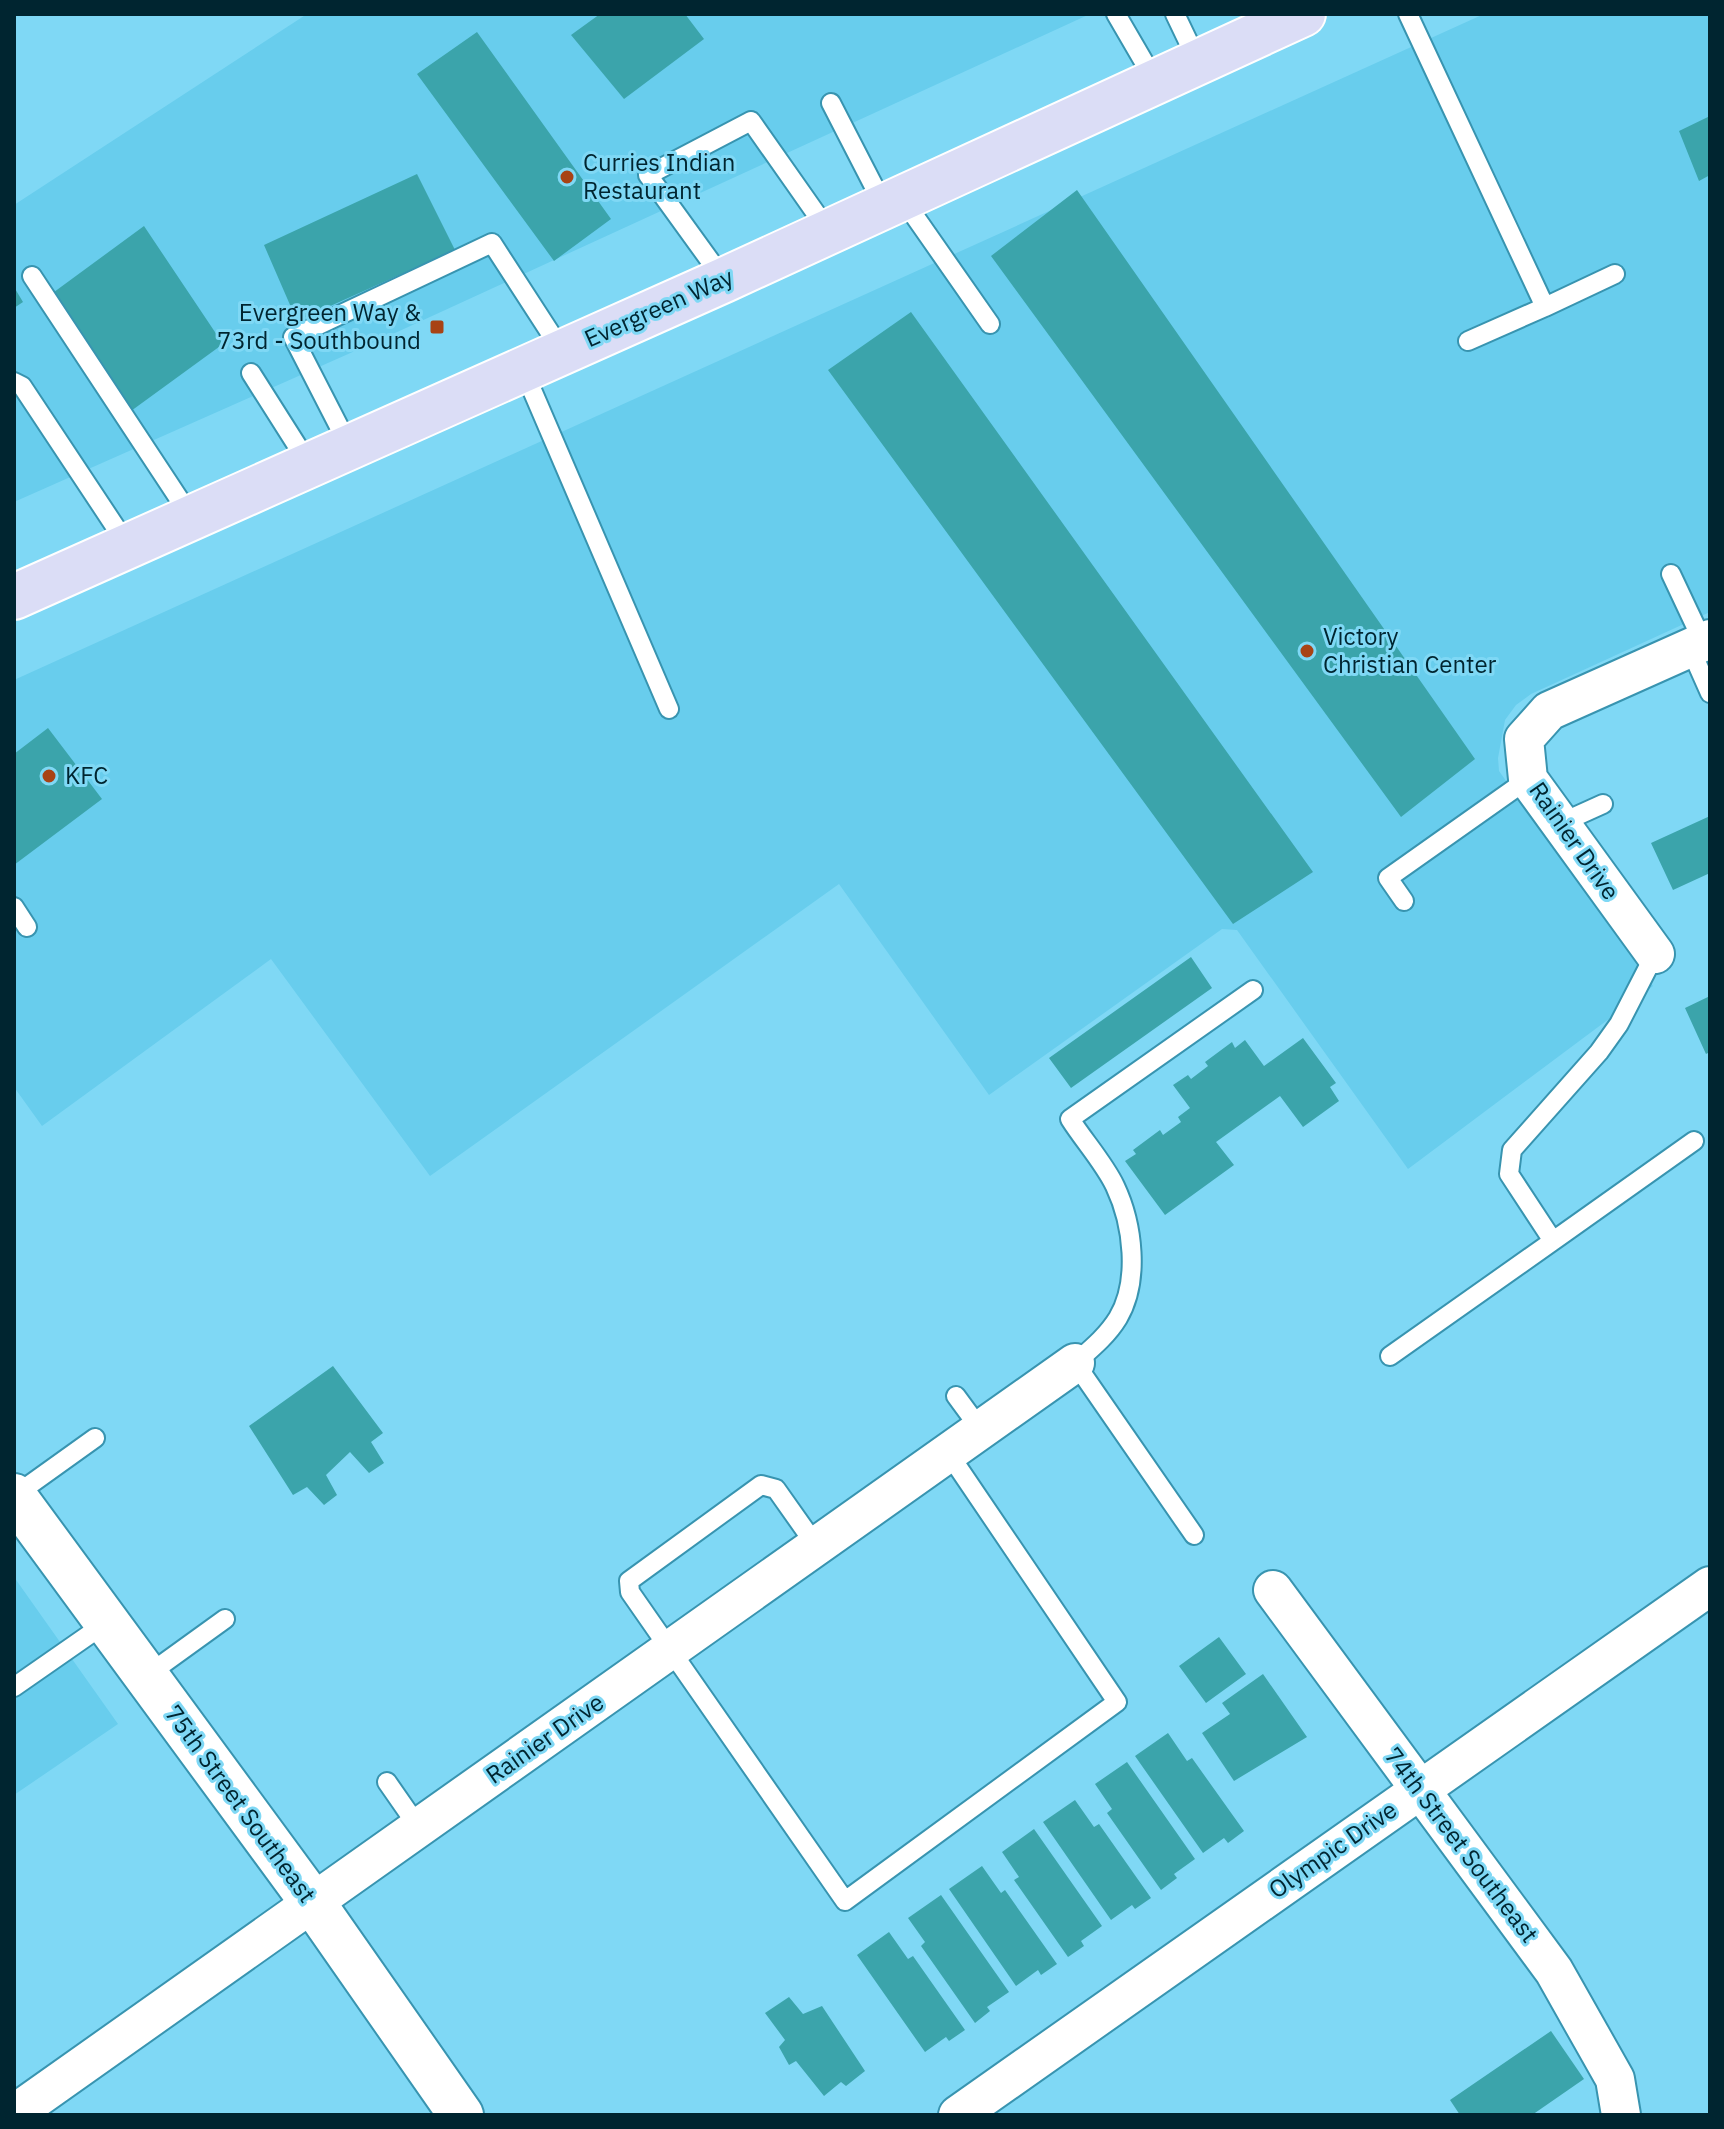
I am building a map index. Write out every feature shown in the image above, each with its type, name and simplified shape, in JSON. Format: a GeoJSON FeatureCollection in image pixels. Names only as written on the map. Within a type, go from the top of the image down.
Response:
{"type":"FeatureCollection","features":[{"type":"Feature","properties":{"kind":"main road","name":"Evergreen Way"},"geometry":{"type":"LineString","coordinates":[[14,597],[724,280],[1303,14]]}},
{"type":"Feature","properties":{"kind":"street","name":"Rainier Drive"},"geometry":{"type":"LineString","coordinates":[[1655,954],[1528,779],[1524,739],[1549,711],[1701,643]]}},
{"type":"Feature","properties":{"kind":"street","name":"Rainier Drive"},"geometry":{"type":"LineString","coordinates":[[14,2114],[1075,1363]]}},
{"type":"Feature","properties":{"kind":"street","name":"75th Street Southeast"},"geometry":{"type":"LineString","coordinates":[[14,1496],[313,1903],[461,2115]]}},
{"type":"Feature","properties":{"kind":"street","name":"Olympic Drive"},"geometry":{"type":"LineString","coordinates":[[958,2115],[1710,1586]]}},
{"type":"Feature","properties":{"kind":"street","name":"74th Street Southeast"},"geometry":{"type":"LineString","coordinates":[[1273,1590],[1554,1971],[1615,2079],[1621,2115]]}},
{"type":"Feature","properties":{"kind":"lane"},"geometry":{"type":"LineString","coordinates":[[1116,14],[1155,81]]}},
{"type":"Feature","properties":{"kind":"lane"},"geometry":{"type":"LineString","coordinates":[[1175,14],[1198,62]]}},
{"type":"Feature","properties":{"kind":"lane"},"geometry":{"type":"LineString","coordinates":[[1408,14],[1545,307]]}},
{"type":"Feature","properties":{"kind":"lane"},"geometry":{"type":"LineString","coordinates":[[831,103],[893,202],[990,324]]}},
{"type":"Feature","properties":{"kind":"lane"},"geometry":{"type":"LineString","coordinates":[[724,280],[648,175],[751,121],[829,232]]}},
{"type":"Feature","properties":{"kind":"lane"},"geometry":{"type":"LineString","coordinates":[[350,448],[293,337],[492,243],[562,351]]}},
{"type":"Feature","properties":{"kind":"lane"},"geometry":{"type":"LineString","coordinates":[[1468,341],[1615,274]]}},
{"type":"Feature","properties":{"kind":"lane"},"geometry":{"type":"LineString","coordinates":[[32,276],[192,519]]}},
{"type":"Feature","properties":{"kind":"lane"},"geometry":{"type":"LineString","coordinates":[[523,369],[669,709]]}},
{"type":"Feature","properties":{"kind":"lane"},"geometry":{"type":"LineString","coordinates":[[251,373],[310,466]]}},
{"type":"Feature","properties":{"kind":"lane"},"geometry":{"type":"LineString","coordinates":[[14,382],[22,386],[128,546]]}},
{"type":"Feature","properties":{"kind":"lane"},"geometry":{"type":"LineString","coordinates":[[1671,574],[1701,643],[1710,693]]}},
{"type":"Feature","properties":{"kind":"lane"},"geometry":{"type":"LineString","coordinates":[[1404,901],[1388,878],[1528,779]]}},
{"type":"Feature","properties":{"kind":"lane"},"geometry":{"type":"LineString","coordinates":[[1561,823],[1603,804]]}},
{"type":"Feature","properties":{"kind":"lane"},"geometry":{"type":"LineString","coordinates":[[14,907],[27,927]]}},
{"type":"Feature","properties":{"kind":"lane"},"geometry":{"type":"LineString","coordinates":[[1553,1241],[1509,1174],[1512,1150],[1599,1052],[1619,1024],[1655,954]]}},
{"type":"Feature","properties":{"kind":"lane"},"geometry":{"type":"LineString","coordinates":[[1194,1535],[1075,1363],[1107,1334],[1120,1315],[1132,1279],[1130,1238],[1115,1187],[1070,1119],[1253,990]]}},
{"type":"Feature","properties":{"kind":"lane"},"geometry":{"type":"LineString","coordinates":[[1390,1356],[1694,1141]]}},
{"type":"Feature","properties":{"kind":"lane"},"geometry":{"type":"LineString","coordinates":[[956,1396],[981,1430]]}},
{"type":"Feature","properties":{"kind":"lane"},"geometry":{"type":"LineString","coordinates":[[14,1496],[95,1438]]}},
{"type":"Feature","properties":{"kind":"lane"},"geometry":{"type":"LineString","coordinates":[[817,1547],[776,1489],[761,1485],[629,1581],[630,1592],[669,1651],[845,1901],[1117,1702],[949,1454]]}},
{"type":"Feature","properties":{"kind":"lane"},"geometry":{"type":"LineString","coordinates":[[146,1676],[225,1619]]}},
{"type":"Feature","properties":{"kind":"lane"},"geometry":{"type":"LineString","coordinates":[[14,1687],[106,1623]]}},
{"type":"Feature","properties":{"kind":"lane"},"geometry":{"type":"LineString","coordinates":[[387,1782],[419,1828]]}},
{"type":"Feature","properties":{"kind":"shaded area"},"geometry":{"type":"Polygon","coordinates":[[[307,14],[1090,14],[382,339],[14,502],[14,205],[307,14]]]}},
{"type":"Feature","properties":{"kind":"shaded area"},"geometry":{"type":"Polygon","coordinates":[[[1484,14],[1710,14],[1710,612],[1531,694],[1516,705],[1505,720],[1498,758],[1499,771],[1653,986],[1408,1169],[1237,930],[1222,929],[989,1095],[839,884],[430,1176],[271,959],[42,1126],[14,1087],[14,680],[1484,14]]]}},
{"type":"Feature","properties":{"kind":"shaded area"},"geometry":{"type":"Polygon","coordinates":[[[14,1577],[118,1724],[14,1795],[14,1577]]]}},
{"type":"Feature","properties":{"kind":"building"},"geometry":{"type":"Polygon","coordinates":[[[600,14],[685,14],[704,39],[624,99],[571,35],[600,14]]]}},
{"type":"Feature","properties":{"kind":"building"},"geometry":{"type":"Polygon","coordinates":[[[477,32],[611,219],[554,261],[417,74],[477,32]]]}},
{"type":"Feature","properties":{"kind":"building"},"geometry":{"type":"Polygon","coordinates":[[[1710,116],[1710,175],[1699,181],[1679,131],[1710,116]]]}},
{"type":"Feature","properties":{"kind":"building"},"geometry":{"type":"Polygon","coordinates":[[[417,174],[455,250],[297,321],[264,245],[417,174]]]}},
{"type":"Feature","properties":{"kind":"building"},"geometry":{"type":"Polygon","coordinates":[[[1077,190],[1475,759],[1401,817],[991,256],[1077,190]]]}},
{"type":"Feature","properties":{"kind":"building"},"geometry":{"type":"Polygon","coordinates":[[[144,226],[223,344],[131,411],[50,295],[144,226]]]}},
{"type":"Feature","properties":{"kind":"building"},"geometry":{"type":"Polygon","coordinates":[[[14,287],[23,302],[14,308],[14,287]]]}},
{"type":"Feature","properties":{"kind":"building"},"geometry":{"type":"Polygon","coordinates":[[[911,312],[1313,872],[1233,924],[828,370],[911,312]]]}},
{"type":"Feature","properties":{"kind":"building","name":"KFC"},"geometry":{"type":"Polygon","coordinates":[[[48,728],[102,799],[14,865],[14,754],[48,728]]]}},
{"type":"Feature","properties":{"kind":"building"},"geometry":{"type":"Polygon","coordinates":[[[1710,816],[1710,873],[1673,890],[1651,843],[1710,816]]]}},
{"type":"Feature","properties":{"kind":"building"},"geometry":{"type":"Polygon","coordinates":[[[1191,957],[1212,988],[1071,1088],[1049,1058],[1191,957]]]}},
{"type":"Feature","properties":{"kind":"building"},"geometry":{"type":"Polygon","coordinates":[[[1710,996],[1710,1052],[1706,1054],[1685,1008],[1710,996]]]}},
{"type":"Feature","properties":{"kind":"building"},"geometry":{"type":"Polygon","coordinates":[[[1303,1038],[1336,1083],[1330,1087],[1339,1101],[1303,1127],[1280,1096],[1216,1142],[1234,1165],[1165,1215],[1125,1161],[1136,1154],[1133,1150],[1160,1130],[1163,1135],[1181,1122],[1178,1117],[1190,1108],[1173,1085],[1188,1075],[1191,1079],[1208,1066],[1205,1062],[1232,1042],[1235,1048],[1245,1040],[1264,1066],[1303,1038]]]}},
{"type":"Feature","properties":{"kind":"building"},"geometry":{"type":"Polygon","coordinates":[[[333,1366],[383,1433],[371,1442],[384,1463],[369,1473],[350,1452],[326,1475],[337,1495],[324,1505],[307,1487],[293,1495],[249,1426],[333,1366]]]}},
{"type":"Feature","properties":{"kind":"building"},"geometry":{"type":"Polygon","coordinates":[[[1219,1637],[1246,1674],[1206,1703],[1179,1666],[1219,1637]]]}},
{"type":"Feature","properties":{"kind":"building"},"geometry":{"type":"Polygon","coordinates":[[[1263,1674],[1307,1737],[1234,1781],[1202,1733],[1230,1714],[1222,1703],[1263,1674]]]}},
{"type":"Feature","properties":{"kind":"building"},"geometry":{"type":"Polygon","coordinates":[[[1168,1733],[1187,1761],[1192,1758],[1244,1831],[1228,1843],[1224,1838],[1203,1853],[1135,1756],[1168,1733]]]}},
{"type":"Feature","properties":{"kind":"building"},"geometry":{"type":"Polygon","coordinates":[[[1127,1762],[1195,1859],[1174,1874],[1177,1878],[1161,1890],[1107,1813],[1112,1809],[1095,1784],[1127,1762]]]}},
{"type":"Feature","properties":{"kind":"building"},"geometry":{"type":"Polygon","coordinates":[[[1075,1800],[1094,1827],[1099,1824],[1151,1898],[1135,1909],[1132,1905],[1111,1920],[1043,1822],[1075,1800]]]}},
{"type":"Feature","properties":{"kind":"building"},"geometry":{"type":"Polygon","coordinates":[[[1034,1829],[1102,1926],[1081,1941],[1084,1946],[1068,1957],[1014,1880],[1019,1877],[1002,1852],[1034,1829]]]}},
{"type":"Feature","properties":{"kind":"building"},"geometry":{"type":"Polygon","coordinates":[[[982,1866],[1001,1893],[1005,1890],[1057,1964],[1041,1975],[1038,1970],[1016,1986],[949,1889],[982,1866]]]}},
{"type":"Feature","properties":{"kind":"building"},"geometry":{"type":"Polygon","coordinates":[[[941,1895],[1009,1992],[987,2007],[990,2011],[975,2023],[921,1946],[925,1942],[908,1918],[941,1895]]]}},
{"type":"Feature","properties":{"kind":"building"},"geometry":{"type":"Polygon","coordinates":[[[889,1932],[908,1959],[913,1956],[965,2030],[949,2041],[946,2037],[925,2052],[857,1955],[889,1932]]]}},
{"type":"Feature","properties":{"kind":"building"},"geometry":{"type":"Polygon","coordinates":[[[789,1997],[803,2014],[822,2006],[865,2071],[846,2086],[841,2082],[824,2096],[796,2061],[789,2065],[779,2047],[785,2040],[765,2013],[789,1997]]]}},
{"type":"Feature","properties":{"kind":"building"},"geometry":{"type":"Polygon","coordinates":[[[1551,2031],[1584,2079],[1532,2115],[1460,2115],[1450,2100],[1551,2031]]]}},
{"type":"Feature","properties":{"kind":"place","name":"Curries Indian Restaurant"},"geometry":{"type":"Point","coordinates":[567,177]}},
{"type":"Feature","properties":{"kind":"place","name":"Evergreen Way & 73rd - Southbound"},"geometry":{"type":"Point","coordinates":[437,327]}},
{"type":"Feature","properties":{"kind":"place","name":"Victory Christian Center"},"geometry":{"type":"Point","coordinates":[1307,651]}},
{"type":"Feature","properties":{"kind":"place","name":"KFC"},"geometry":{"type":"Point","coordinates":[49,776]}}]}
